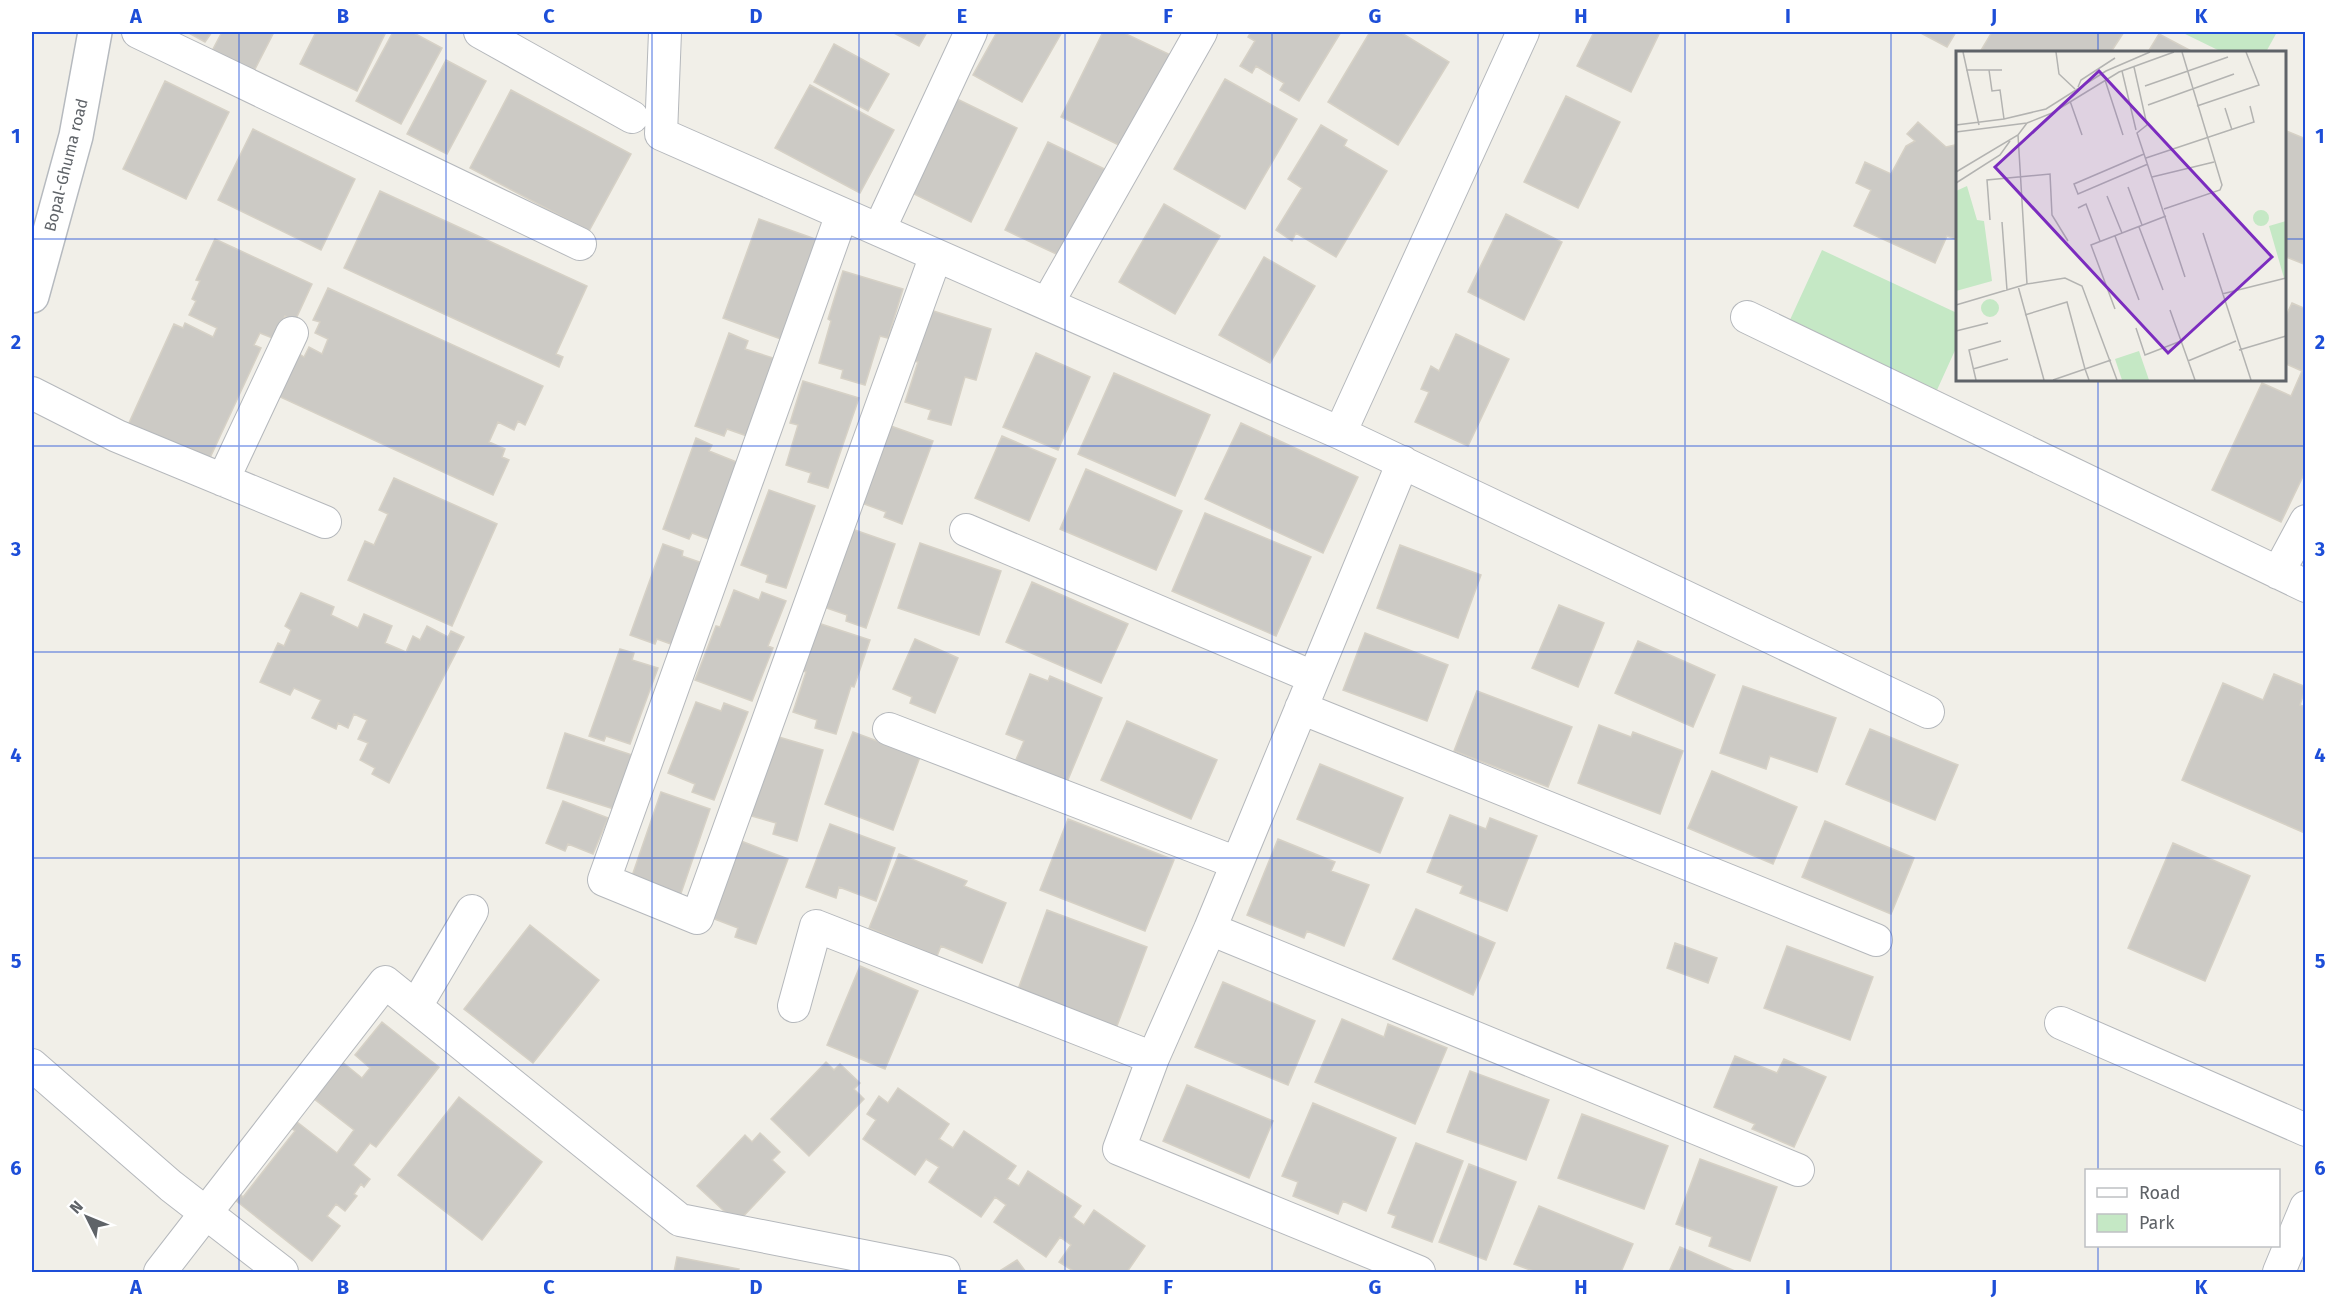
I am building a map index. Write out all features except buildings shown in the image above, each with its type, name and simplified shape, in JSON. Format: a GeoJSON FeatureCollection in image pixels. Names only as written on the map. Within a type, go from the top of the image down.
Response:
{"type":"FeatureCollection","features":[{"type":"Feature","properties":{"kind":"street","name":"Bopal-Ghuma road"},"geometry":{"type":"LineString","coordinates":[[32,296],[76,136],[95,32]]}},
{"type":"Feature","properties":{"kind":"street"},"geometry":{"type":"LineString","coordinates":[[138,32],[580,244]]}},
{"type":"Feature","properties":{"kind":"street"},"geometry":{"type":"LineString","coordinates":[[480,32],[632,117]]}},
{"type":"Feature","properties":{"kind":"street"},"geometry":{"type":"LineString","coordinates":[[665,32],[661,134],[1340,433],[1929,712]]}},
{"type":"Feature","properties":{"kind":"street"},"geometry":{"type":"LineString","coordinates":[[879,230],[971,32]]}},
{"type":"Feature","properties":{"kind":"street"},"geometry":{"type":"LineString","coordinates":[[1047,304],[1201,32]]}},
{"type":"Feature","properties":{"kind":"street"},"geometry":{"type":"LineString","coordinates":[[1340,433],[1523,32]]}},
{"type":"Feature","properties":{"kind":"street"},"geometry":{"type":"LineString","coordinates":[[842,214],[604,880],[697,918],[936,255]]}},
{"type":"Feature","properties":{"kind":"street"},"geometry":{"type":"LineString","coordinates":[[1747,317],[2306,586]]}},
{"type":"Feature","properties":{"kind":"street"},"geometry":{"type":"LineString","coordinates":[[222,480],[292,333]]}},
{"type":"Feature","properties":{"kind":"street"},"geometry":{"type":"LineString","coordinates":[[32,393],[117,436],[325,522]]}},
{"type":"Feature","properties":{"kind":"street"},"geometry":{"type":"LineString","coordinates":[[1402,462],[1210,929],[1153,1058],[1119,1149],[1419,1272]]}},
{"type":"Feature","properties":{"kind":"street"},"geometry":{"type":"LineString","coordinates":[[2278,573],[2306,521]]}},
{"type":"Feature","properties":{"kind":"street"},"geometry":{"type":"LineString","coordinates":[[966,530],[1313,677]]}},
{"type":"Feature","properties":{"kind":"street"},"geometry":{"type":"LineString","coordinates":[[1301,708],[1876,940]]}},
{"type":"Feature","properties":{"kind":"street"},"geometry":{"type":"LineString","coordinates":[[889,729],[1237,863]]}},
{"type":"Feature","properties":{"kind":"street"},"geometry":{"type":"LineString","coordinates":[[416,1006],[472,910]]}},
{"type":"Feature","properties":{"kind":"street"},"geometry":{"type":"LineString","coordinates":[[794,1006],[816,926],[1153,1058]]}},
{"type":"Feature","properties":{"kind":"street"},"geometry":{"type":"LineString","coordinates":[[1210,929],[1798,1170]]}},
{"type":"Feature","properties":{"kind":"street"},"geometry":{"type":"LineString","coordinates":[[160,1272],[385,981],[680,1220],[945,1272]]}},
{"type":"Feature","properties":{"kind":"street"},"geometry":{"type":"LineString","coordinates":[[2061,1023],[2306,1130]]}},
{"type":"Feature","properties":{"kind":"street"},"geometry":{"type":"LineString","coordinates":[[32,1065],[171,1186],[282,1272]]}},
{"type":"Feature","properties":{"kind":"street"},"geometry":{"type":"LineString","coordinates":[[2279,1272],[2306,1207]]}},
{"type":"Feature","properties":{"kind":"green space"},"geometry":{"type":"Polygon","coordinates":[[[2181,32],[2277,32],[2267,51],[2220,51],[2181,32]]]}},
{"type":"Feature","properties":{"kind":"green space"},"geometry":{"type":"Polygon","coordinates":[[[1822,250],[1956,313],[1956,348],[1937,390],[1789,322],[1822,250]]]}}]}
